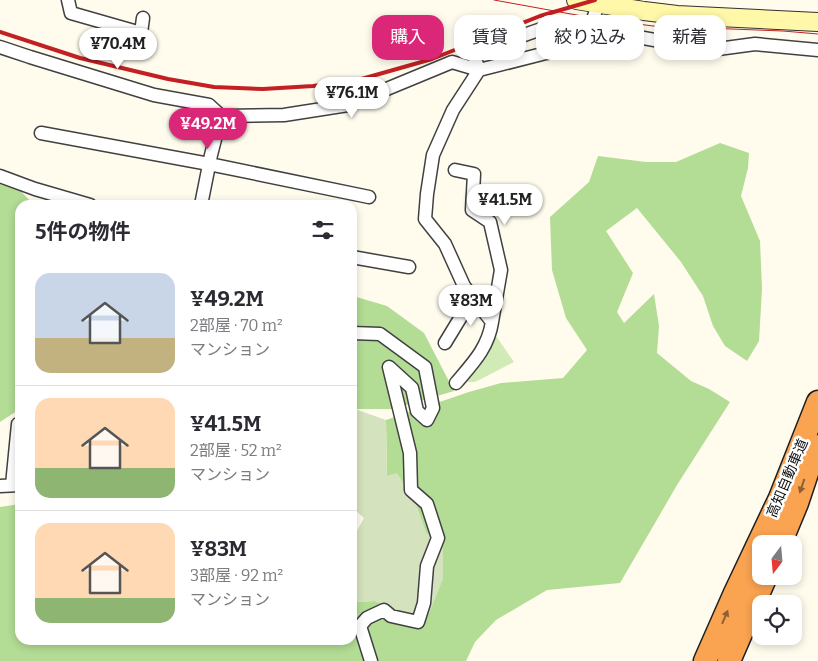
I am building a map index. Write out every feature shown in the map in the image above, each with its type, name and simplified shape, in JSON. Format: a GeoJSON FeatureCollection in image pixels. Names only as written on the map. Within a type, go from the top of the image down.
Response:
{"type":"FeatureCollection","features":[{"type":"Feature","properties":{"kind":"highway","name":"高知自動車道"},"geometry":{"type":"LineString","coordinates":[[705,661],[780,498],[818,402]]}},
{"type":"Feature","properties":{"kind":"highway","name":"高知自動車道"},"geometry":{"type":"LineString","coordinates":[[784,535],[797,503],[818,440]]}},
{"type":"Feature","properties":{"kind":"highway"},"geometry":{"type":"LineString","coordinates":[[732,656],[762,585]]}},
{"type":"Feature","properties":{"kind":"main road"},"geometry":{"type":"LineString","coordinates":[[576,0],[677,15],[818,22]]}},
{"type":"Feature","properties":{"kind":"street"},"geometry":{"type":"LineString","coordinates":[[68,0],[71,13],[141,33],[143,18]]}},
{"type":"Feature","properties":{"kind":"street"},"geometry":{"type":"LineString","coordinates":[[0,47],[154,95],[209,105],[220,116],[284,115],[348,106],[452,62],[479,70],[546,53],[581,47],[586,41],[598,4]]}},
{"type":"Feature","properties":{"kind":"street"},"geometry":{"type":"LineString","coordinates":[[479,70],[473,53],[547,27],[600,30],[695,47],[718,49],[755,44],[818,50]]}},
{"type":"Feature","properties":{"kind":"street"},"geometry":{"type":"LineString","coordinates":[[479,70],[453,110],[433,155],[425,219],[445,244],[464,286],[492,322]]}},
{"type":"Feature","properties":{"kind":"street"},"geometry":{"type":"LineString","coordinates":[[202,200],[220,116]]}},
{"type":"Feature","properties":{"kind":"street"},"geometry":{"type":"LineString","coordinates":[[41,133],[209,164],[369,197]]}},
{"type":"Feature","properties":{"kind":"street"},"geometry":{"type":"LineString","coordinates":[[455,170],[474,174],[472,210],[490,222],[501,270],[491,332],[486,344],[474,362],[456,383]]}},
{"type":"Feature","properties":{"kind":"street"},"geometry":{"type":"LineString","coordinates":[[0,176],[74,200]]}},
{"type":"Feature","properties":{"kind":"street"},"geometry":{"type":"LineString","coordinates":[[357,258],[409,267]]}},
{"type":"Feature","properties":{"kind":"street"},"geometry":{"type":"LineString","coordinates":[[445,344],[472,297]]}},
{"type":"Feature","properties":{"kind":"street"},"geometry":{"type":"LineString","coordinates":[[357,333],[380,334],[425,367],[433,408],[427,420],[417,410],[412,388],[389,367],[410,453],[412,490],[427,504],[438,538],[427,566],[424,603],[418,622],[391,616],[384,610],[367,618],[360,626],[371,661]]}},
{"type":"Feature","properties":{"kind":"street"},"geometry":{"type":"LineString","coordinates":[[11,485],[15,450]]}},
{"type":"Feature","properties":{"kind":"green space"},"geometry":{"type":"Polygon","coordinates":[[[720,143],[749,153],[748,168],[741,196],[760,241],[762,289],[759,341],[747,361],[725,346],[713,326],[703,296],[681,262],[637,208],[606,231],[633,273],[617,312],[624,323],[654,294],[659,326],[657,353],[691,381],[730,402],[677,485],[620,583],[547,590],[496,620],[475,642],[466,661],[0,661],[0,507],[15,505],[15,645],[357,645],[357,602],[375,601],[407,613],[426,533],[415,502],[387,477],[386,420],[501,383],[563,378],[587,350],[566,318],[552,270],[550,217],[589,182],[598,156],[646,162],[676,162],[720,143]]]}},
{"type":"Feature","properties":{"kind":"green space"},"geometry":{"type":"Polygon","coordinates":[[[0,173],[29,200],[15,200],[15,412],[0,422],[0,173]]]}},
{"type":"Feature","properties":{"kind":"green space"},"geometry":{"type":"Polygon","coordinates":[[[357,297],[387,306],[424,333],[454,391],[393,409],[357,409],[357,297]]]}},
{"type":"Feature","properties":{"kind":"green space"},"geometry":{"type":"Polygon","coordinates":[[[496,336],[514,362],[475,382],[467,382],[487,348],[496,336]]]}},
{"type":"Feature","properties":{"kind":"green space"},"geometry":{"type":"Polygon","coordinates":[[[357,410],[386,420],[387,476],[397,473],[415,502],[426,533],[443,538],[443,579],[429,614],[407,613],[375,601],[357,602],[357,531],[364,518],[357,512],[357,410]]]}},
{"type":"Feature","properties":{"kind":"tram line"},"geometry":{"type":"LineString","coordinates":[[494,0],[593,18],[653,26],[818,34]]}},
{"type":"Feature","properties":{"kind":"railway"},"geometry":{"type":"LineString","coordinates":[[0,32],[80,58],[168,79],[214,87],[263,89],[313,86],[358,80],[432,59],[540,16],[595,0]]}}]}
